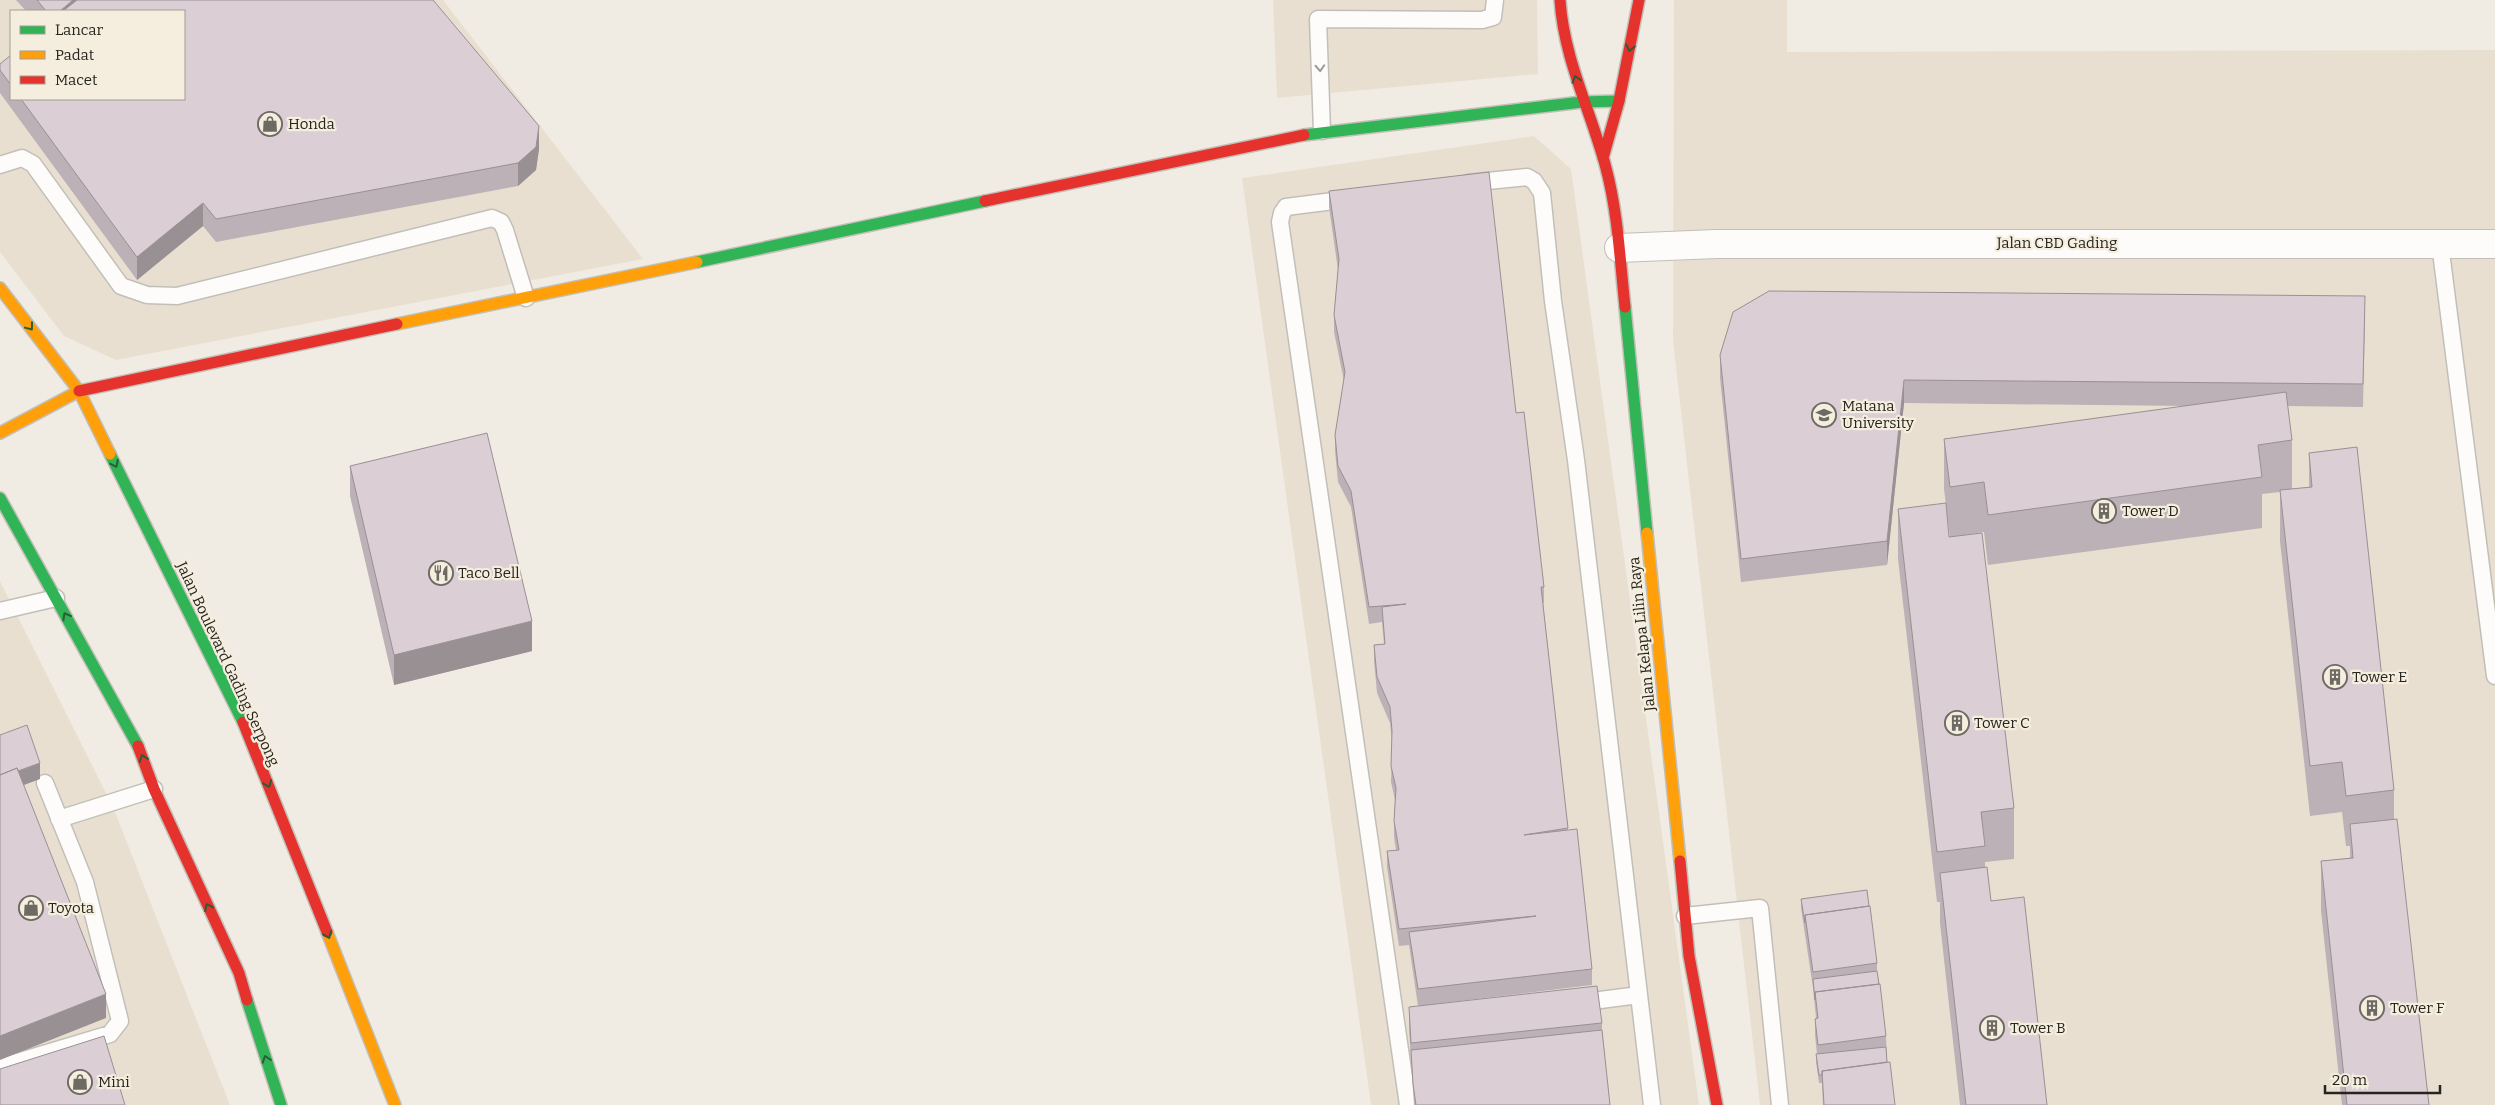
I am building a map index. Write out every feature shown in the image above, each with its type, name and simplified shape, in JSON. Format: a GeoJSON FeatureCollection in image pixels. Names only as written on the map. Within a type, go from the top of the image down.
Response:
{"type":"FeatureCollection","features":[{"type":"Feature","properties":{"kind":"street","name":"Jalan Kelapa Lilin Raya"},"geometry":{"type":"LineString","coordinates":[[1560,0],[1560,25],[1582,102],[1603,158],[1619,248],[1689,956],[1718,1105]]}},
{"type":"Feature","properties":{"kind":"street","name":"Jalan Kelapa Lilin Raya"},"geometry":{"type":"LineString","coordinates":[[1603,158],[1618,101],[1639,0]]}},
{"type":"Feature","properties":{"kind":"street"},"geometry":{"type":"LineString","coordinates":[[0,433],[79,391],[1322,131],[1582,102],[1618,101]]}},
{"type":"Feature","properties":{"kind":"street","name":"Jalan CBD Gading"},"geometry":{"type":"LineString","coordinates":[[1619,248],[1716,244],[2495,244]]}},
{"type":"Feature","properties":{"kind":"street","name":"Jalan Boulevard Gading Serpong"},"geometry":{"type":"LineString","coordinates":[[0,288],[79,391],[248,733],[395,1105]]}},
{"type":"Feature","properties":{"kind":"street"},"geometry":{"type":"LineString","coordinates":[[0,498],[141,751],[154,789],[239,973],[281,1105]]}},
{"type":"Feature","properties":{"kind":"lane"},"geometry":{"type":"LineString","coordinates":[[1322,131],[1318,19],[1482,20],[1493,17],[1495,0]]}},
{"type":"Feature","properties":{"kind":"lane"},"geometry":{"type":"LineString","coordinates":[[0,165],[22,158],[33,164],[121,286],[136,293],[177,296],[492,218],[501,222],[505,230],[526,298]]}},
{"type":"Feature","properties":{"kind":"lane"},"geometry":{"type":"LineString","coordinates":[[1449,186],[1527,177],[1534,181],[1542,193],[1652,1105]]}},
{"type":"Feature","properties":{"kind":"lane"},"geometry":{"type":"LineString","coordinates":[[1361,197],[1286,206],[1280,218],[1408,1105]]}},
{"type":"Feature","properties":{"kind":"lane"},"geometry":{"type":"LineString","coordinates":[[2440,244],[2495,676]]}},
{"type":"Feature","properties":{"kind":"lane"},"geometry":{"type":"LineString","coordinates":[[0,611],[56,598]]}},
{"type":"Feature","properties":{"kind":"lane"},"geometry":{"type":"LineString","coordinates":[[0,1067],[110,1034],[120,1020],[85,882],[45,783]]}},
{"type":"Feature","properties":{"kind":"lane"},"geometry":{"type":"LineString","coordinates":[[59,819],[154,789]]}},
{"type":"Feature","properties":{"kind":"lane"},"geometry":{"type":"LineString","coordinates":[[1685,916],[1760,908],[1780,1105]]}},
{"type":"Feature","properties":{"kind":"lane"},"geometry":{"type":"LineString","coordinates":[[1562,1005],[1639,995]]}},
{"type":"Feature","properties":{"kind":"lane"},"geometry":{"type":"LineString","coordinates":[[1397,1027],[1416,1025]]}},
{"type":"Feature","properties":{"kind":"shaded area"},"geometry":{"type":"Polygon","coordinates":[[[0,0],[443,0],[643,259],[116,360],[64,336],[0,252],[0,0]]]}},
{"type":"Feature","properties":{"kind":"shaded area"},"geometry":{"type":"Polygon","coordinates":[[[1273,0],[1537,0],[1538,74],[1277,98],[1273,0]]]}},
{"type":"Feature","properties":{"kind":"shaded area"},"geometry":{"type":"Polygon","coordinates":[[[1674,0],[1787,0],[1787,52],[2495,50],[2495,1105],[1760,1105],[1673,341],[1674,0]]]}},
{"type":"Feature","properties":{"kind":"shaded area"},"geometry":{"type":"Polygon","coordinates":[[[1534,136],[1571,169],[1699,1105],[1371,1105],[1242,178],[1534,136]]]}},
{"type":"Feature","properties":{"kind":"shaded area"},"geometry":{"type":"Polygon","coordinates":[[[0,581],[113,807],[230,1105],[0,1105],[0,581]]]}},
{"type":"Feature","properties":{"kind":"building"},"geometry":{"type":"Polygon","coordinates":[[[37,0],[73,0],[61,10],[45,10],[37,0]]]}},
{"type":"Feature","properties":{"kind":"building","name":"Honda"},"geometry":{"type":"Polygon","coordinates":[[[77,0],[433,0],[539,126],[536,147],[518,163],[216,219],[203,203],[137,257],[22,100],[185,100],[185,10],[64,10],[77,0]]]}},
{"type":"Feature","properties":{"kind":"building"},"geometry":{"type":"Polygon","coordinates":[[[10,56],[10,84],[0,70],[0,64],[10,56]]]}},
{"type":"Feature","properties":{"kind":"building"},"geometry":{"type":"Polygon","coordinates":[[[1489,172],[1516,413],[1524,412],[1544,587],[1541,587],[1568,828],[1524,835],[1577,829],[1592,969],[1418,989],[1409,932],[1536,916],[1399,929],[1387,851],[1399,850],[1394,821],[1396,788],[1391,766],[1392,731],[1390,707],[1377,677],[1374,645],[1385,644],[1382,607],[1406,604],[1369,607],[1351,491],[1338,466],[1335,435],[1345,372],[1334,315],[1339,259],[1329,191],[1489,172]]]}},
{"type":"Feature","properties":{"kind":"building"},"geometry":{"type":"Polygon","coordinates":[[[1769,291],[2365,296],[2363,384],[1904,380],[1887,541],[1741,559],[1720,355],[1733,312],[1769,291]]]}},
{"type":"Feature","properties":{"kind":"building"},"geometry":{"type":"Polygon","coordinates":[[[2286,392],[2292,440],[2258,445],[2262,477],[1988,515],[1984,482],[1950,487],[1944,439],[2286,392]]]}},
{"type":"Feature","properties":{"kind":"building","name":"Taco Bell"},"geometry":{"type":"Polygon","coordinates":[[[487,433],[532,621],[394,655],[350,466],[487,433]]]}},
{"type":"Feature","properties":{"kind":"building","name":"Tower E"},"geometry":{"type":"Polygon","coordinates":[[[2357,447],[2394,790],[2346,796],[2342,762],[2310,766],[2280,490],[2312,487],[2309,453],[2357,447]]]}},
{"type":"Feature","properties":{"kind":"building","name":"Tower C"},"geometry":{"type":"Polygon","coordinates":[[[1946,503],[1949,537],[1982,533],[2014,808],[1981,812],[1985,846],[1937,852],[1898,509],[1946,503]]]}},
{"type":"Feature","properties":{"kind":"building"},"geometry":{"type":"Polygon","coordinates":[[[27,725],[40,763],[18,771],[17,768],[0,775],[0,735],[27,725]]]}},
{"type":"Feature","properties":{"kind":"building","name":"Toyota"},"geometry":{"type":"Polygon","coordinates":[[[17,768],[106,994],[0,1036],[0,775],[17,768]]]}},
{"type":"Feature","properties":{"kind":"building","name":"Tower F"},"geometry":{"type":"Polygon","coordinates":[[[2397,819],[2429,1105],[2347,1105],[2321,861],[2353,858],[2350,824],[2397,819]]]}},
{"type":"Feature","properties":{"kind":"building","name":"Tower B"},"geometry":{"type":"Polygon","coordinates":[[[1987,867],[1991,901],[2024,897],[2047,1105],[1966,1105],[1940,873],[1987,867]]]}},
{"type":"Feature","properties":{"kind":"building"},"geometry":{"type":"Polygon","coordinates":[[[1867,890],[1869,906],[1805,915],[1805,923],[1801,899],[1867,890]]]}},
{"type":"Feature","properties":{"kind":"building"},"geometry":{"type":"Polygon","coordinates":[[[1870,906],[1877,963],[1813,972],[1805,915],[1870,906]]]}},
{"type":"Feature","properties":{"kind":"building"},"geometry":{"type":"Polygon","coordinates":[[[1877,971],[1879,984],[1815,992],[1815,1000],[1813,979],[1877,971]]]}},
{"type":"Feature","properties":{"kind":"building"},"geometry":{"type":"Polygon","coordinates":[[[1880,984],[1886,1036],[1818,1045],[1815,1019],[1818,1018],[1815,992],[1880,984]]]}},
{"type":"Feature","properties":{"kind":"building"},"geometry":{"type":"Polygon","coordinates":[[[1597,986],[1602,1023],[1411,1043],[1409,1007],[1597,986]]]}},
{"type":"Feature","properties":{"kind":"building"},"geometry":{"type":"Polygon","coordinates":[[[1602,1030],[1610,1105],[1416,1105],[1411,1050],[1602,1030]]]}},
{"type":"Feature","properties":{"kind":"building"},"geometry":{"type":"Polygon","coordinates":[[[104,1036],[125,1105],[0,1105],[0,1069],[104,1036]]]}},
{"type":"Feature","properties":{"kind":"building"},"geometry":{"type":"Polygon","coordinates":[[[1886,1047],[1887,1062],[1822,1071],[1822,1075],[1819,1075],[1816,1054],[1886,1047]]]}},
{"type":"Feature","properties":{"kind":"building"},"geometry":{"type":"Polygon","coordinates":[[[1890,1062],[1895,1105],[1824,1105],[1822,1071],[1890,1062]]]}},
{"type":"Feature","properties":{"kind":"traffic: fast"},"geometry":{"type":"LineString","coordinates":[[1304,135],[1582,102],[1619,101]]}},
{"type":"Feature","properties":{"kind":"traffic: fast"},"geometry":{"type":"LineString","coordinates":[[697,262],[985,201]]}},
{"type":"Feature","properties":{"kind":"traffic: fast"},"geometry":{"type":"LineString","coordinates":[[1625,307],[1647,533]]}},
{"type":"Feature","properties":{"kind":"traffic: fast"},"geometry":{"type":"LineString","coordinates":[[110,454],[243,722]]}},
{"type":"Feature","properties":{"kind":"traffic: fast"},"geometry":{"type":"LineString","coordinates":[[0,498],[138,746]]}},
{"type":"Feature","properties":{"kind":"traffic: fast"},"geometry":{"type":"LineString","coordinates":[[247,1000],[281,1105]]}},
{"type":"Feature","properties":{"kind":"traffic: slow"},"geometry":{"type":"LineString","coordinates":[[397,324],[697,262]]}},
{"type":"Feature","properties":{"kind":"traffic: slow"},"geometry":{"type":"LineString","coordinates":[[0,288],[79,391],[110,454]]}},
{"type":"Feature","properties":{"kind":"traffic: slow"},"geometry":{"type":"LineString","coordinates":[[0,433],[79,391]]}},
{"type":"Feature","properties":{"kind":"traffic: slow"},"geometry":{"type":"LineString","coordinates":[[1647,533],[1680,861]]}},
{"type":"Feature","properties":{"kind":"traffic: slow"},"geometry":{"type":"LineString","coordinates":[[327,932],[395,1105]]}},
{"type":"Feature","properties":{"kind":"traffic: jam"},"geometry":{"type":"LineString","coordinates":[[1560,0],[1572,64],[1600,147],[1610,185],[1618,237],[1625,307]]}},
{"type":"Feature","properties":{"kind":"traffic: jam"},"geometry":{"type":"LineString","coordinates":[[1603,158],[1619,101],[1639,0]]}},
{"type":"Feature","properties":{"kind":"traffic: jam"},"geometry":{"type":"LineString","coordinates":[[985,201],[1304,135]]}},
{"type":"Feature","properties":{"kind":"traffic: jam"},"geometry":{"type":"LineString","coordinates":[[79,391],[397,324]]}},
{"type":"Feature","properties":{"kind":"traffic: jam"},"geometry":{"type":"LineString","coordinates":[[243,722],[327,932]]}},
{"type":"Feature","properties":{"kind":"traffic: jam"},"geometry":{"type":"LineString","coordinates":[[138,746],[154,789],[239,973],[247,1000]]}},
{"type":"Feature","properties":{"kind":"traffic: jam"},"geometry":{"type":"LineString","coordinates":[[1680,861],[1689,956],[1717,1105]]}},
{"type":"Feature","properties":{"kind":"place","name":"Honda"},"geometry":{"type":"Point","coordinates":[270,124]}},
{"type":"Feature","properties":{"kind":"place","name":"Matana University"},"geometry":{"type":"Point","coordinates":[1824,415]}},
{"type":"Feature","properties":{"kind":"place","name":"Tower D"},"geometry":{"type":"Point","coordinates":[2104,511]}},
{"type":"Feature","properties":{"kind":"place","name":"Taco Bell"},"geometry":{"type":"Point","coordinates":[441,573]}},
{"type":"Feature","properties":{"kind":"place","name":"Tower E"},"geometry":{"type":"Point","coordinates":[2335,677]}},
{"type":"Feature","properties":{"kind":"place","name":"Tower C"},"geometry":{"type":"Point","coordinates":[1957,723]}},
{"type":"Feature","properties":{"kind":"place","name":"Toyota"},"geometry":{"type":"Point","coordinates":[31,908]}},
{"type":"Feature","properties":{"kind":"place","name":"Tower F"},"geometry":{"type":"Point","coordinates":[2372,1008]}},
{"type":"Feature","properties":{"kind":"place","name":"Tower B"},"geometry":{"type":"Point","coordinates":[1992,1028]}},
{"type":"Feature","properties":{"kind":"place","name":"Mini"},"geometry":{"type":"Point","coordinates":[80,1082]}}]}
